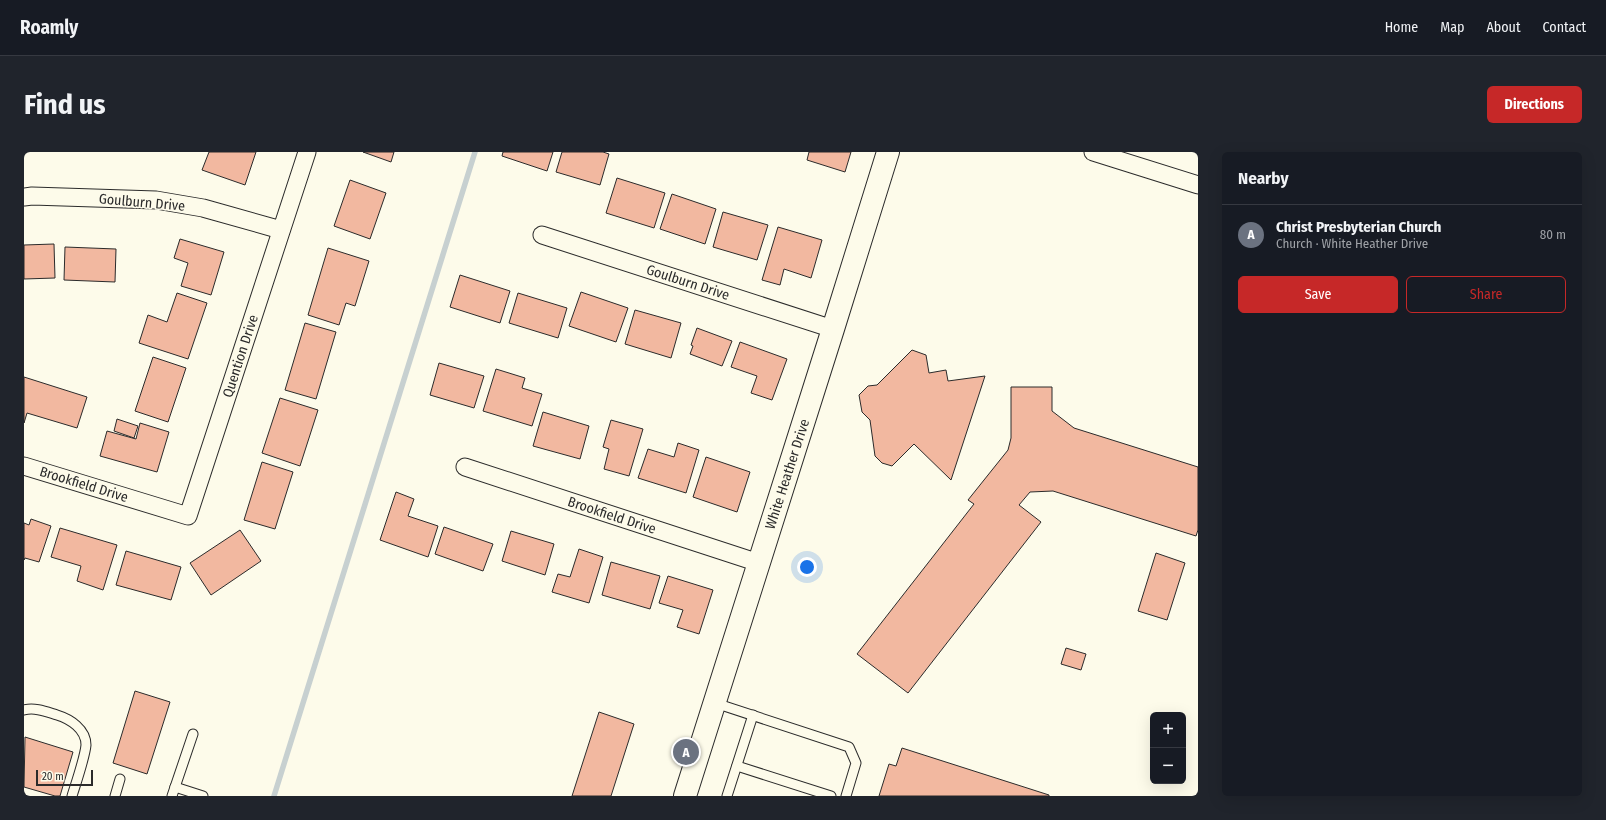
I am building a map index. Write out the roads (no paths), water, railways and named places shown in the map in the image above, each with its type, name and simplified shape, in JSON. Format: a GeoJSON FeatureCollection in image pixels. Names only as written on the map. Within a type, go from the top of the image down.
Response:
{"type":"FeatureCollection","features":[{"type":"Feature","properties":{"kind":"street","name":"Quention Drive"},"geometry":{"type":"LineString","coordinates":[[143,502],[188,516],[307,152]]}},
{"type":"Feature","properties":{"kind":"street","name":"White Heather Drive"},"geometry":{"type":"LineString","coordinates":[[685,796],[888,152]]}},
{"type":"Feature","properties":{"kind":"street"},"geometry":{"type":"LineString","coordinates":[[1094,152],[1198,185]]}},
{"type":"Feature","properties":{"kind":"street","name":"Goulburn Drive"},"geometry":{"type":"LineString","coordinates":[[24,197],[156,200],[203,208],[281,230]]}},
{"type":"Feature","properties":{"kind":"street","name":"Goulburn Drive"},"geometry":{"type":"LineString","coordinates":[[542,235],[833,329]]}},
{"type":"Feature","properties":{"kind":"street","name":"Brookfield Drive"},"geometry":{"type":"LineString","coordinates":[[24,466],[143,502]]}},
{"type":"Feature","properties":{"kind":"street","name":"Brookfield Drive"},"geometry":{"type":"LineString","coordinates":[[465,467],[759,564]]}},
{"type":"Feature","properties":{"kind":"lane"},"geometry":{"type":"LineString","coordinates":[[714,702],[849,747],[856,763],[846,796]]}},
{"type":"Feature","properties":{"kind":"lane"},"geometry":{"type":"LineString","coordinates":[[24,710],[42,710],[62,717],[77,725],[83,733],[86,744],[72,796]]}},
{"type":"Feature","properties":{"kind":"lane"},"geometry":{"type":"LineString","coordinates":[[728,796],[753,715]]}},
{"type":"Feature","properties":{"kind":"lane"},"geometry":{"type":"LineString","coordinates":[[192,734],[174,792],[203,796]]}},
{"type":"Feature","properties":{"kind":"lane"},"geometry":{"type":"LineString","coordinates":[[737,766],[831,796]]}},
{"type":"Feature","properties":{"kind":"lane"},"geometry":{"type":"LineString","coordinates":[[115,796],[120,779]]}},
{"type":"Feature","properties":{"kind":"waterway"},"geometry":{"type":"LineString","coordinates":[[274,796],[475,152]]}},
{"type":"Feature","properties":{"kind":"place","name":"Christ Presbyterian Church"},"geometry":{"type":"Point","coordinates":[686,752]}}]}
